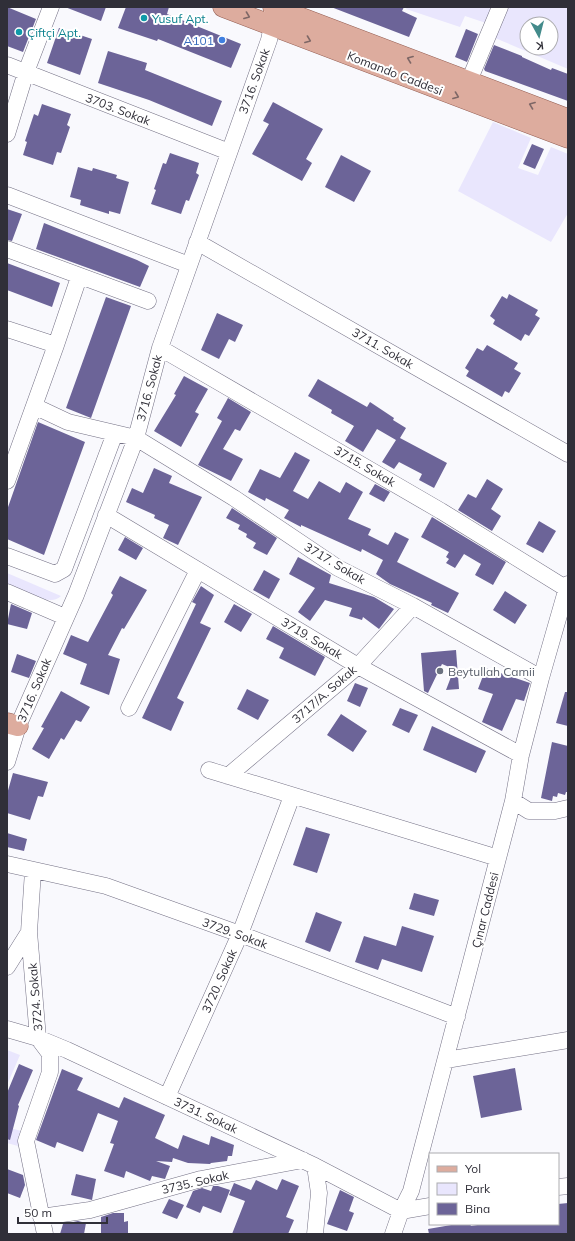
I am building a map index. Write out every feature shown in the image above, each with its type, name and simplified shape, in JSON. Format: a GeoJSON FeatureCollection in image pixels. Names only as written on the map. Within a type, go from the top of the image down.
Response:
{"type":"FeatureCollection","features":[{"type":"Feature","properties":{"kind":"main road","name":"Komando Caddesi"},"geometry":{"type":"LineString","coordinates":[[223,7],[272,13],[469,81],[568,119]]}},
{"type":"Feature","properties":{"kind":"main road","name":"Komando Caddesi"},"geometry":{"type":"LineString","coordinates":[[272,13],[568,138]]}},
{"type":"Feature","properties":{"kind":"street"},"geometry":{"type":"LineString","coordinates":[[7,134],[26,72],[51,7]]}},
{"type":"Feature","properties":{"kind":"street"},"geometry":{"type":"LineString","coordinates":[[469,81],[500,7]]}},
{"type":"Feature","properties":{"kind":"street","name":"3716. Sokak"},"geometry":{"type":"LineString","coordinates":[[7,762],[13,724],[76,595],[136,438],[160,348],[269,40],[272,13]]}},
{"type":"Feature","properties":{"kind":"street","name":"3703. Sokak"},"geometry":{"type":"LineString","coordinates":[[7,65],[229,152]]}},
{"type":"Feature","properties":{"kind":"street"},"geometry":{"type":"LineString","coordinates":[[7,195],[189,265]]}},
{"type":"Feature","properties":{"kind":"street","name":"3711. Sokak"},"geometry":{"type":"LineString","coordinates":[[197,242],[568,454]]}},
{"type":"Feature","properties":{"kind":"street"},"geometry":{"type":"LineString","coordinates":[[7,250],[148,301]]}},
{"type":"Feature","properties":{"kind":"street"},"geometry":{"type":"LineString","coordinates":[[8,477],[80,277]]}},
{"type":"Feature","properties":{"kind":"street"},"geometry":{"type":"LineString","coordinates":[[7,329],[56,345]]}},
{"type":"Feature","properties":{"kind":"street","name":"3715. Sokak"},"geometry":{"type":"LineString","coordinates":[[160,348],[567,586]]}},
{"type":"Feature","properties":{"kind":"street","name":"3717. Sokak"},"geometry":{"type":"LineString","coordinates":[[34,406],[68,422],[136,438],[234,498],[338,568],[413,606],[541,678]]}},
{"type":"Feature","properties":{"kind":"street"},"geometry":{"type":"LineString","coordinates":[[7,556],[55,574],[64,569],[115,433]]}},
{"type":"Feature","properties":{"kind":"street","name":"3719. Sokak"},"geometry":{"type":"LineString","coordinates":[[106,515],[358,666],[522,755]]}},
{"type":"Feature","properties":{"kind":"street"},"geometry":{"type":"LineString","coordinates":[[129,708],[198,570]]}},
{"type":"Feature","properties":{"kind":"street","name":"Çınar Caddesi"},"geometry":{"type":"LineString","coordinates":[[393,1234],[401,1211],[411,1191],[513,801],[522,755],[541,678],[567,586]]}},
{"type":"Feature","properties":{"kind":"street"},"geometry":{"type":"LineString","coordinates":[[7,592],[65,617]]}},
{"type":"Feature","properties":{"kind":"street","name":"3717/A. Sokak"},"geometry":{"type":"LineString","coordinates":[[228,776],[358,666],[413,606]]}},
{"type":"Feature","properties":{"kind":"street"},"geometry":{"type":"LineString","coordinates":[[209,770],[498,858]]}},
{"type":"Feature","properties":{"kind":"street","name":"3720. Sokak"},"geometry":{"type":"LineString","coordinates":[[167,1097],[240,934],[292,796]]}},
{"type":"Feature","properties":{"kind":"street"},"geometry":{"type":"LineString","coordinates":[[513,801],[529,811],[555,811],[568,808]]}},
{"type":"Feature","properties":{"kind":"street","name":"3729. Sokak"},"geometry":{"type":"LineString","coordinates":[[7,864],[106,886],[240,934],[457,1017]]}},
{"type":"Feature","properties":{"kind":"street","name":"3724. Sokak"},"geometry":{"type":"LineString","coordinates":[[33,870],[29,932],[38,1038],[50,1054],[50,1072],[26,1141],[45,1234]]}},
{"type":"Feature","properties":{"kind":"street"},"geometry":{"type":"LineString","coordinates":[[7,967],[29,932]]}},
{"type":"Feature","properties":{"kind":"street","name":"3731. Sokak"},"geometry":{"type":"LineString","coordinates":[[7,1029],[38,1038],[167,1097],[309,1163],[401,1211]]}},
{"type":"Feature","properties":{"kind":"street"},"geometry":{"type":"LineString","coordinates":[[446,1060],[568,1040]]}},
{"type":"Feature","properties":{"kind":"street"},"geometry":{"type":"LineString","coordinates":[[309,1163],[319,1193],[315,1234]]}},
{"type":"Feature","properties":{"kind":"street","name":"3735. Sokak"},"geometry":{"type":"LineString","coordinates":[[42,1217],[90,1210],[201,1179],[309,1163]]}},
{"type":"Feature","properties":{"kind":"street"},"geometry":{"type":"LineString","coordinates":[[401,1211],[429,1206]]}},
{"type":"Feature","properties":{"kind":"green space"},"geometry":{"type":"Polygon","coordinates":[[[407,7],[492,7],[486,23],[465,16],[460,27],[406,9],[407,7]]]}},
{"type":"Feature","properties":{"kind":"green space"},"geometry":{"type":"Polygon","coordinates":[[[507,7],[568,7],[568,69],[537,56],[559,56],[559,16],[519,16],[519,48],[495,38],[507,7]]]}},
{"type":"Feature","properties":{"kind":"green space"},"geometry":{"type":"Polygon","coordinates":[[[493,122],[531,138],[518,168],[538,175],[551,147],[568,154],[568,213],[551,242],[458,191],[493,122]]]}},
{"type":"Feature","properties":{"kind":"green space"},"geometry":{"type":"Polygon","coordinates":[[[7,573],[61,596],[50,600],[27,593],[7,584],[7,573]]]}},
{"type":"Feature","properties":{"kind":"green space"},"geometry":{"type":"Polygon","coordinates":[[[7,1050],[20,1055],[7,1085],[7,1050]]]}},
{"type":"Feature","properties":{"kind":"green space"},"geometry":{"type":"Polygon","coordinates":[[[7,1127],[21,1131],[18,1146],[7,1143],[7,1127]]]}},
{"type":"Feature","properties":{"kind":"building","name":"Çiftçi Apt."},"geometry":{"type":"Polygon","coordinates":[[[7,7],[36,19],[23,52],[7,46],[7,7]]]}},
{"type":"Feature","properties":{"kind":"building"},"geometry":{"type":"Polygon","coordinates":[[[65,7],[106,7],[101,21],[65,7]]]}},
{"type":"Feature","properties":{"kind":"building"},"geometry":{"type":"Polygon","coordinates":[[[126,7],[169,7],[167,14],[241,44],[231,68],[158,39],[157,41],[118,28],[126,7]]]}},
{"type":"Feature","properties":{"kind":"building"},"geometry":{"type":"Polygon","coordinates":[[[331,7],[404,7],[402,11],[417,18],[409,37],[331,7]]]}},
{"type":"Feature","properties":{"kind":"building"},"geometry":{"type":"Polygon","coordinates":[[[59,28],[92,39],[80,75],[47,63],[59,28]]]}},
{"type":"Feature","properties":{"kind":"building"},"geometry":{"type":"Polygon","coordinates":[[[466,29],[478,34],[467,62],[455,57],[466,29]]]}},
{"type":"Feature","properties":{"kind":"building"},"geometry":{"type":"Polygon","coordinates":[[[494,45],[551,70],[552,68],[568,74],[568,101],[485,71],[484,69],[494,45]]]}},
{"type":"Feature","properties":{"kind":"building"},"geometry":{"type":"Polygon","coordinates":[[[108,51],[147,63],[145,70],[222,101],[212,126],[149,100],[98,83],[108,51]]]}},
{"type":"Feature","properties":{"kind":"building"},"geometry":{"type":"Polygon","coordinates":[[[273,102],[323,129],[306,159],[312,163],[302,181],[252,154],[269,124],[263,121],[273,102]]]}},
{"type":"Feature","properties":{"kind":"building"},"geometry":{"type":"Polygon","coordinates":[[[42,104],[71,114],[67,125],[70,127],[61,153],[57,152],[53,165],[23,155],[27,142],[25,141],[34,114],[38,116],[42,104]]]}},
{"type":"Feature","properties":{"kind":"building"},"geometry":{"type":"Polygon","coordinates":[[[532,144],[544,149],[535,169],[523,164],[532,144]]]}},
{"type":"Feature","properties":{"kind":"building"},"geometry":{"type":"Polygon","coordinates":[[[170,153],[199,163],[196,173],[199,175],[189,201],[186,200],[181,214],[151,204],[156,190],[154,189],[163,163],[166,164],[170,153]]]}},
{"type":"Feature","properties":{"kind":"building"},"geometry":{"type":"Polygon","coordinates":[[[341,155],[371,171],[354,202],[325,187],[341,155]]]}},
{"type":"Feature","properties":{"kind":"building"},"geometry":{"type":"Polygon","coordinates":[[[78,167],[92,171],[93,168],[117,175],[116,178],[129,182],[120,214],[109,211],[109,214],[80,205],[81,200],[70,197],[78,167]]]}},
{"type":"Feature","properties":{"kind":"building"},"geometry":{"type":"Polygon","coordinates":[[[7,209],[22,214],[12,241],[7,240],[7,209]]]}},
{"type":"Feature","properties":{"kind":"building"},"geometry":{"type":"Polygon","coordinates":[[[44,223],[149,266],[140,287],[36,249],[44,223]]]}},
{"type":"Feature","properties":{"kind":"building"},"geometry":{"type":"Polygon","coordinates":[[[7,263],[60,283],[52,307],[7,290],[7,263]]]}},
{"type":"Feature","properties":{"kind":"building"},"geometry":{"type":"Polygon","coordinates":[[[509,294],[538,310],[535,315],[540,318],[529,336],[525,334],[521,341],[493,324],[495,320],[490,316],[502,296],[507,299],[509,294]]]}},
{"type":"Feature","properties":{"kind":"building"},"geometry":{"type":"Polygon","coordinates":[[[106,297],[131,306],[91,418],[66,408],[106,297]]]}},
{"type":"Feature","properties":{"kind":"building"},"geometry":{"type":"Polygon","coordinates":[[[217,313],[243,325],[235,342],[229,339],[219,359],[201,350],[217,313]]]}},
{"type":"Feature","properties":{"kind":"building"},"geometry":{"type":"Polygon","coordinates":[[[487,345],[518,363],[514,369],[521,373],[509,393],[505,391],[502,397],[466,376],[469,371],[465,368],[477,348],[483,351],[487,345]]]}},
{"type":"Feature","properties":{"kind":"building"},"geometry":{"type":"Polygon","coordinates":[[[184,376],[208,389],[195,412],[199,414],[181,447],[154,431],[176,395],[174,394],[184,376]]]}},
{"type":"Feature","properties":{"kind":"building"},"geometry":{"type":"Polygon","coordinates":[[[318,379],[367,407],[370,402],[406,428],[400,438],[447,463],[434,488],[419,480],[422,474],[399,462],[394,469],[382,462],[396,440],[377,429],[363,452],[345,441],[354,426],[331,413],[332,410],[308,396],[318,379]]]}},
{"type":"Feature","properties":{"kind":"building"},"geometry":{"type":"Polygon","coordinates":[[[228,398],[251,412],[240,431],[235,429],[223,449],[243,459],[231,481],[198,465],[222,421],[217,418],[228,398]]]}},
{"type":"Feature","properties":{"kind":"building"},"geometry":{"type":"Polygon","coordinates":[[[38,422],[85,442],[44,555],[7,539],[7,510],[38,422]]]}},
{"type":"Feature","properties":{"kind":"building"},"geometry":{"type":"Polygon","coordinates":[[[295,452],[310,460],[293,491],[308,499],[319,481],[340,493],[346,482],[363,492],[348,519],[371,529],[368,535],[388,545],[395,532],[409,539],[397,562],[459,593],[448,613],[431,605],[432,603],[390,584],[376,574],[383,560],[362,549],[361,552],[301,525],[301,527],[284,518],[289,510],[266,498],[265,501],[248,492],[260,469],[280,478],[295,452]]]}},
{"type":"Feature","properties":{"kind":"building"},"geometry":{"type":"Polygon","coordinates":[[[154,468],[172,476],[169,483],[202,497],[178,545],[163,538],[169,525],[154,518],[155,515],[126,502],[132,488],[143,493],[154,468]]]}},
{"type":"Feature","properties":{"kind":"building"},"geometry":{"type":"Polygon","coordinates":[[[487,479],[503,489],[491,509],[501,516],[492,531],[458,510],[468,494],[476,498],[487,479]]]}},
{"type":"Feature","properties":{"kind":"building"},"geometry":{"type":"Polygon","coordinates":[[[375,484],[390,492],[384,502],[369,494],[375,484]]]}},
{"type":"Feature","properties":{"kind":"building"},"geometry":{"type":"Polygon","coordinates":[[[232,508],[277,538],[267,555],[253,548],[256,543],[246,537],[247,534],[238,529],[240,525],[226,518],[232,508]]]}},
{"type":"Feature","properties":{"kind":"building"},"geometry":{"type":"Polygon","coordinates":[[[432,517],[506,562],[493,585],[475,575],[481,564],[464,554],[455,568],[446,563],[449,559],[446,557],[449,552],[421,537],[432,517]]]}},
{"type":"Feature","properties":{"kind":"building"},"geometry":{"type":"Polygon","coordinates":[[[539,521],[556,531],[543,553],[526,544],[539,521]]]}},
{"type":"Feature","properties":{"kind":"building"},"geometry":{"type":"Polygon","coordinates":[[[125,537],[143,548],[136,560],[118,550],[125,537]]]}},
{"type":"Feature","properties":{"kind":"building"},"geometry":{"type":"Polygon","coordinates":[[[298,557],[331,575],[329,583],[374,597],[394,609],[379,629],[363,617],[362,620],[349,616],[352,608],[325,600],[310,621],[298,612],[315,588],[289,574],[298,557]]]}},
{"type":"Feature","properties":{"kind":"building"},"geometry":{"type":"Polygon","coordinates":[[[264,570],[280,579],[269,599],[253,590],[264,570]]]}},
{"type":"Feature","properties":{"kind":"building"},"geometry":{"type":"Polygon","coordinates":[[[120,576],[147,590],[124,629],[122,628],[108,655],[120,659],[109,695],[80,684],[87,664],[63,654],[71,635],[88,642],[113,595],[111,593],[120,576]]]}},
{"type":"Feature","properties":{"kind":"building"},"geometry":{"type":"Polygon","coordinates":[[[201,586],[214,595],[200,623],[211,628],[177,698],[184,702],[171,731],[142,718],[196,604],[192,602],[201,586]]]}},
{"type":"Feature","properties":{"kind":"building"},"geometry":{"type":"Polygon","coordinates":[[[505,591],[527,605],[515,624],[493,610],[505,591]]]}},
{"type":"Feature","properties":{"kind":"building"},"geometry":{"type":"Polygon","coordinates":[[[11,604],[32,613],[27,629],[7,624],[11,604]]]}},
{"type":"Feature","properties":{"kind":"building"},"geometry":{"type":"Polygon","coordinates":[[[234,604],[252,614],[241,632],[224,622],[234,604]]]}},
{"type":"Feature","properties":{"kind":"building"},"geometry":{"type":"Polygon","coordinates":[[[273,626],[325,657],[315,676],[279,658],[284,648],[266,639],[273,626]]]}},
{"type":"Feature","properties":{"kind":"building","name":"Beytullah Camii"},"geometry":{"type":"Polygon","coordinates":[[[456,650],[459,689],[446,690],[454,669],[442,664],[428,693],[424,691],[421,653],[456,650]]]}},
{"type":"Feature","properties":{"kind":"building"},"geometry":{"type":"Polygon","coordinates":[[[17,654],[36,661],[29,678],[11,672],[17,654]]]}},
{"type":"Feature","properties":{"kind":"building"},"geometry":{"type":"Polygon","coordinates":[[[486,668],[530,683],[524,701],[516,699],[502,731],[482,722],[493,694],[478,689],[486,668]]]}},
{"type":"Feature","properties":{"kind":"building"},"geometry":{"type":"Polygon","coordinates":[[[355,683],[368,688],[360,707],[347,701],[355,683]]]}},
{"type":"Feature","properties":{"kind":"building"},"geometry":{"type":"Polygon","coordinates":[[[247,689],[269,700],[258,720],[237,709],[247,689]]]}},
{"type":"Feature","properties":{"kind":"building"},"geometry":{"type":"Polygon","coordinates":[[[61,691],[90,707],[81,722],[76,720],[64,740],[61,738],[49,759],[32,749],[44,728],[41,727],[61,691]]]}},
{"type":"Feature","properties":{"kind":"building"},"geometry":{"type":"Polygon","coordinates":[[[565,692],[568,692],[568,726],[556,723],[565,692]]]}},
{"type":"Feature","properties":{"kind":"building"},"geometry":{"type":"Polygon","coordinates":[[[400,708],[418,715],[409,733],[392,725],[400,708]]]}},
{"type":"Feature","properties":{"kind":"building"},"geometry":{"type":"Polygon","coordinates":[[[341,714],[367,731],[353,752],[327,735],[341,714]]]}},
{"type":"Feature","properties":{"kind":"building"},"geometry":{"type":"Polygon","coordinates":[[[432,726],[486,751],[476,773],[423,750],[432,726]]]}},
{"type":"Feature","properties":{"kind":"building"},"geometry":{"type":"Polygon","coordinates":[[[552,742],[568,746],[568,792],[566,792],[565,795],[558,793],[557,797],[553,796],[552,801],[541,798],[552,742]]]}},
{"type":"Feature","properties":{"kind":"building"},"geometry":{"type":"Polygon","coordinates":[[[13,773],[48,782],[43,797],[38,796],[30,820],[7,813],[7,794],[13,773]]]}},
{"type":"Feature","properties":{"kind":"building"},"geometry":{"type":"Polygon","coordinates":[[[306,827],[330,834],[317,873],[293,865],[306,827]]]}},
{"type":"Feature","properties":{"kind":"building"},"geometry":{"type":"Polygon","coordinates":[[[7,833],[27,839],[24,851],[7,847],[7,833]]]}},
{"type":"Feature","properties":{"kind":"building"},"geometry":{"type":"Polygon","coordinates":[[[414,893],[439,900],[434,916],[409,909],[414,893]]]}},
{"type":"Feature","properties":{"kind":"building"},"geometry":{"type":"Polygon","coordinates":[[[316,912],[342,922],[330,952],[305,942],[316,912]]]}},
{"type":"Feature","properties":{"kind":"building"},"geometry":{"type":"Polygon","coordinates":[[[402,926],[434,936],[422,972],[382,959],[378,970],[355,962],[364,936],[396,946],[402,926]]]}},
{"type":"Feature","properties":{"kind":"building"},"geometry":{"type":"Polygon","coordinates":[[[19,1064],[33,1070],[18,1105],[10,1140],[7,1139],[7,1093],[19,1064]]]}},
{"type":"Feature","properties":{"kind":"building"},"geometry":{"type":"Polygon","coordinates":[[[515,1068],[522,1110],[481,1118],[473,1076],[515,1068]]]}},
{"type":"Feature","properties":{"kind":"building"},"geometry":{"type":"Polygon","coordinates":[[[62,1069],[83,1078],[77,1090],[119,1108],[124,1097],[165,1115],[155,1138],[178,1149],[183,1135],[209,1145],[211,1136],[234,1145],[232,1156],[228,1156],[227,1161],[210,1164],[188,1163],[173,1158],[172,1162],[156,1161],[170,1166],[165,1179],[152,1176],[150,1181],[126,1171],[124,1178],[104,1171],[114,1144],[110,1143],[118,1121],[98,1113],[83,1152],[57,1142],[55,1148],[36,1140],[62,1069]]]}},
{"type":"Feature","properties":{"kind":"building"},"geometry":{"type":"Polygon","coordinates":[[[7,1169],[23,1175],[25,1185],[20,1198],[7,1193],[7,1169]]]}},
{"type":"Feature","properties":{"kind":"building"},"geometry":{"type":"Polygon","coordinates":[[[76,1174],[96,1179],[92,1200],[71,1195],[76,1174]]]}},
{"type":"Feature","properties":{"kind":"building"},"geometry":{"type":"Polygon","coordinates":[[[282,1179],[299,1186],[286,1217],[294,1220],[288,1234],[232,1234],[245,1201],[229,1195],[234,1183],[251,1190],[256,1180],[277,1190],[282,1179]]]}},
{"type":"Feature","properties":{"kind":"building"},"geometry":{"type":"Polygon","coordinates":[[[213,1186],[230,1190],[221,1213],[203,1206],[200,1213],[186,1207],[193,1191],[202,1188],[211,1191],[213,1186]]]}},
{"type":"Feature","properties":{"kind":"building"},"geometry":{"type":"Polygon","coordinates":[[[340,1190],[354,1197],[349,1211],[354,1213],[347,1231],[327,1224],[340,1190]]]}},
{"type":"Feature","properties":{"kind":"building"},"geometry":{"type":"Polygon","coordinates":[[[169,1199],[184,1205],[177,1219],[162,1213],[169,1199]]]}},
{"type":"Feature","properties":{"kind":"building"},"geometry":{"type":"Polygon","coordinates":[[[568,1203],[568,1234],[429,1234],[428,1229],[451,1225],[559,1225],[559,1204],[568,1203]]]}},
{"type":"Feature","properties":{"kind":"building"},"geometry":{"type":"Polygon","coordinates":[[[113,1213],[124,1213],[124,1222],[128,1221],[128,1234],[101,1234],[101,1217],[113,1213]]]}},
{"type":"Feature","properties":{"kind":"building"},"geometry":{"type":"Polygon","coordinates":[[[78,1221],[86,1223],[84,1234],[60,1234],[63,1224],[78,1221]]]}},
{"type":"Feature","properties":{"kind":"place","name":"Yusuf Apt."},"geometry":{"type":"Point","coordinates":[144,18]}},
{"type":"Feature","properties":{"kind":"place","name":"Çiftçi Apt."},"geometry":{"type":"Point","coordinates":[19,32]}},
{"type":"Feature","properties":{"kind":"place","name":"A101"},"geometry":{"type":"Point","coordinates":[222,40]}},
{"type":"Feature","properties":{"kind":"place","name":"Beytullah Camii"},"geometry":{"type":"Point","coordinates":[440,671]}}]}
